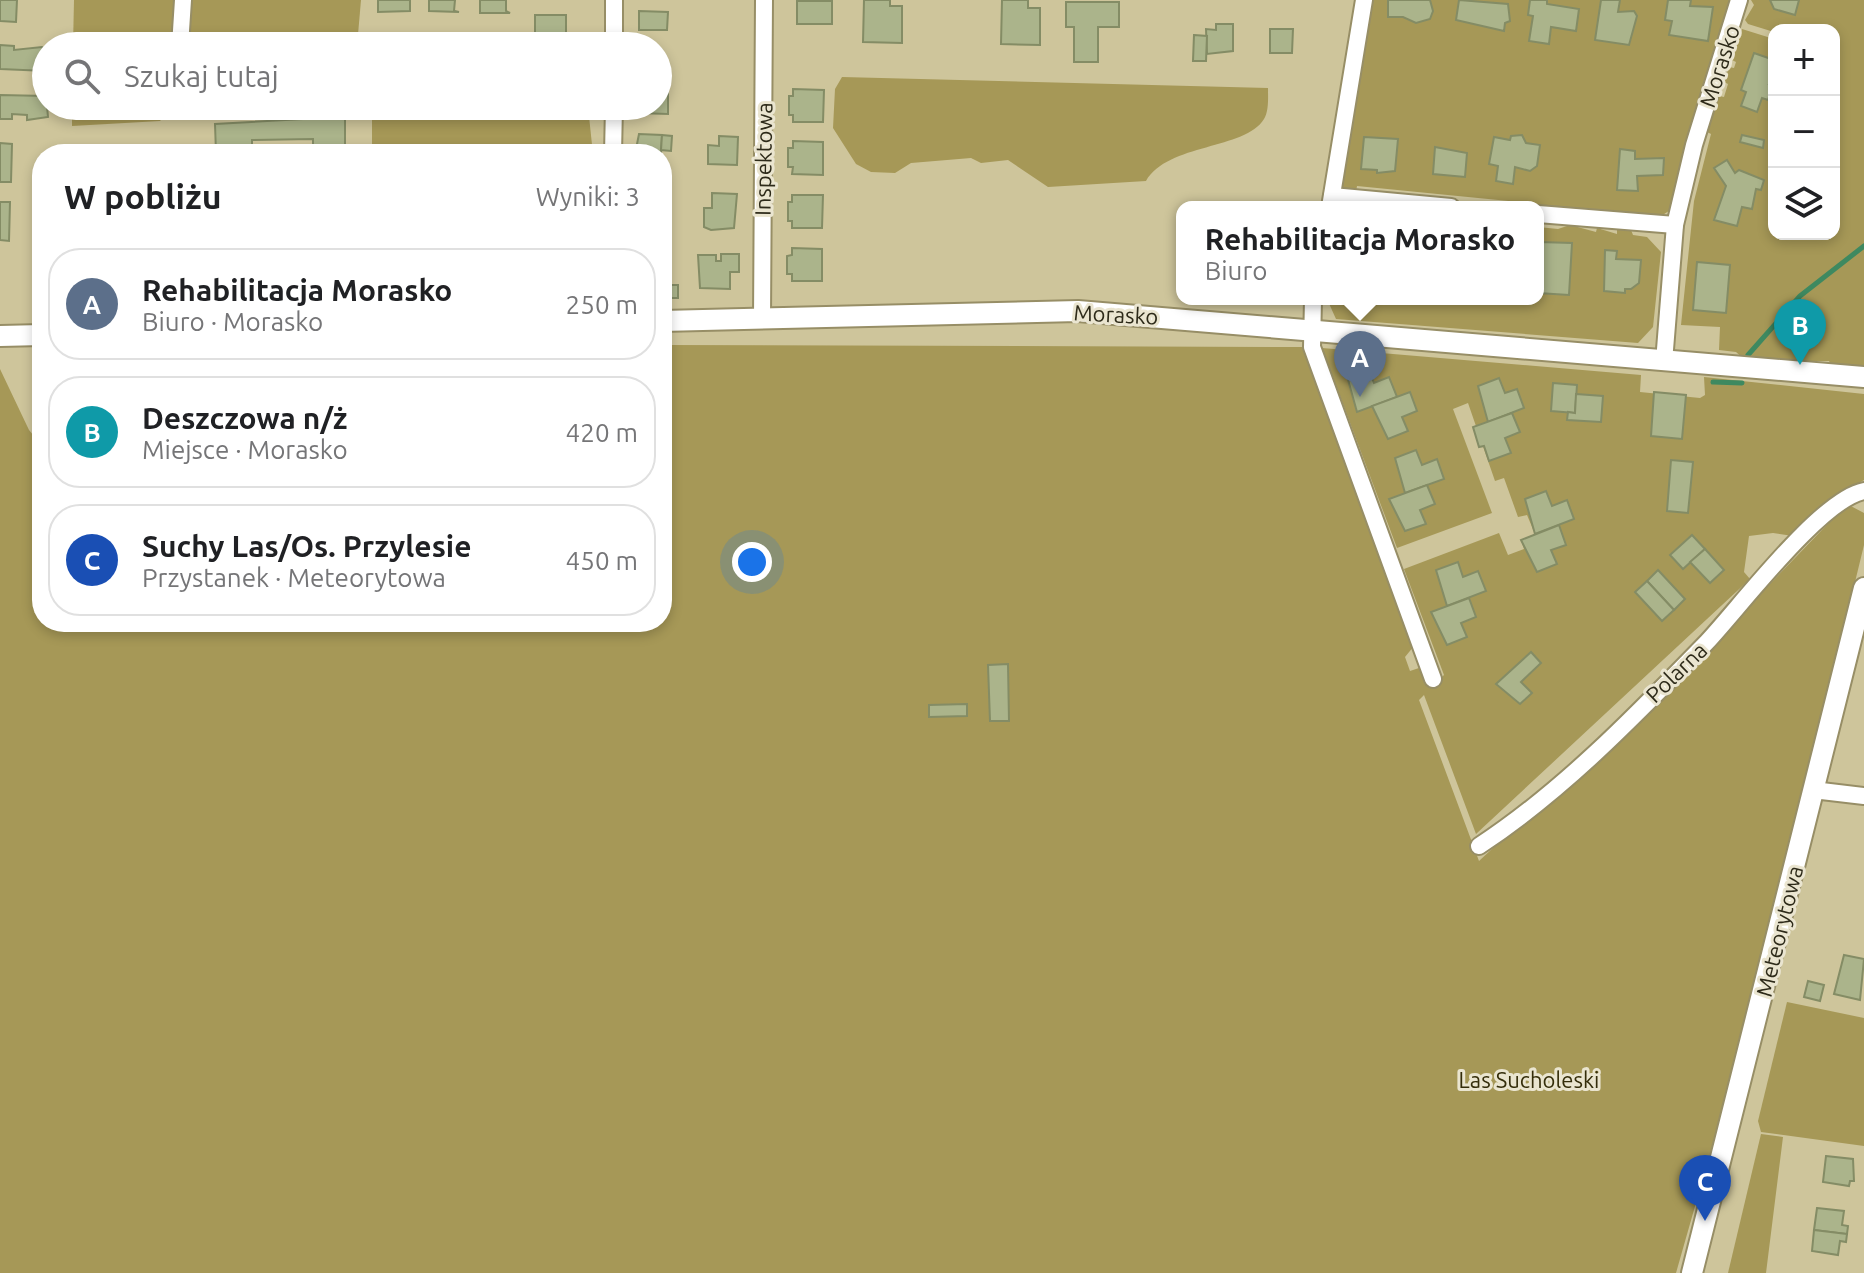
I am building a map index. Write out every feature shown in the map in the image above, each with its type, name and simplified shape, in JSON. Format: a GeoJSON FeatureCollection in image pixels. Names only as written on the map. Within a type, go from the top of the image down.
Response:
{"type":"FeatureCollection","features":[{"type":"Feature","properties":{"kind":"street"},"geometry":{"type":"LineString","coordinates":[[181,32],[183,0]]}},
{"type":"Feature","properties":{"kind":"street"},"geometry":{"type":"LineString","coordinates":[[614,0],[614,32]]}},
{"type":"Feature","properties":{"kind":"street","name":"Inspektowa"},"geometry":{"type":"LineString","coordinates":[[762,319],[764,0]]}},
{"type":"Feature","properties":{"kind":"street"},"geometry":{"type":"LineString","coordinates":[[1331,201],[1364,0]]}},
{"type":"Feature","properties":{"kind":"street","name":"Morasko"},"geometry":{"type":"LineString","coordinates":[[1664,362],[1675,225],[1694,145],[1739,0]]}},
{"type":"Feature","properties":{"kind":"street"},"geometry":{"type":"LineString","coordinates":[[613,144],[614,120]]}},
{"type":"Feature","properties":{"kind":"street"},"geometry":{"type":"LineString","coordinates":[[1544,214],[1675,225]]}},
{"type":"Feature","properties":{"kind":"street"},"geometry":{"type":"LineString","coordinates":[[1312,305],[1312,347],[1433,679]]}},
{"type":"Feature","properties":{"kind":"street","name":"Morasko"},"geometry":{"type":"LineString","coordinates":[[672,321],[1078,311],[1864,377]]}},
{"type":"Feature","properties":{"kind":"street"},"geometry":{"type":"LineString","coordinates":[[0,336],[32,335]]}},
{"type":"Feature","properties":{"kind":"street","name":"Polarna"},"geometry":{"type":"LineString","coordinates":[[1479,846],[1519,820],[1568,777],[1707,642],[1828,512],[1855,493],[1864,491]]}},
{"type":"Feature","properties":{"kind":"street","name":"Meteorytowa"},"geometry":{"type":"LineString","coordinates":[[1692,1273],[1864,588]]}},
{"type":"Feature","properties":{"kind":"street"},"geometry":{"type":"LineString","coordinates":[[1813,790],[1864,796]]}},
{"type":"Feature","properties":{"kind":"green space"},"geometry":{"type":"Polygon","coordinates":[[[74,0],[361,0],[358,32],[73,32],[74,0]]]}},
{"type":"Feature","properties":{"kind":"green space"},"geometry":{"type":"Polygon","coordinates":[[[1372,0],[1733,0],[1672,209],[1661,216],[1544,208],[1544,201],[1508,201],[1357,186],[1356,192],[1341,189],[1339,184],[1372,0]]]}},
{"type":"Feature","properties":{"kind":"green space"},"geometry":{"type":"Polygon","coordinates":[[[1751,0],[1864,0],[1864,368],[1832,367],[1829,361],[1746,361],[1736,352],[1719,350],[1720,327],[1681,325],[1694,201],[1711,134],[1707,132],[1719,96],[1724,97],[1728,84],[1724,82],[1729,67],[1734,68],[1736,62],[1732,60],[1742,29],[1768,37],[1768,240],[1840,240],[1840,24],[1768,24],[1768,30],[1748,24],[1745,20],[1754,5],[1751,0]]]}},
{"type":"Feature","properties":{"kind":"green space"},"geometry":{"type":"Polygon","coordinates":[[[842,77],[1268,88],[1268,104],[1264,119],[1254,129],[1171,160],[1146,181],[1048,187],[1008,160],[981,163],[971,158],[911,163],[895,173],[871,172],[856,164],[833,128],[835,89],[842,77]]]}},
{"type":"Feature","properties":{"kind":"green space"},"geometry":{"type":"Polygon","coordinates":[[[72,120],[161,120],[160,121],[72,126],[72,120]]]}},
{"type":"Feature","properties":{"kind":"green space"},"geometry":{"type":"Polygon","coordinates":[[[372,120],[589,120],[592,144],[372,144],[372,120]]]}},
{"type":"Feature","properties":{"kind":"green space"},"geometry":{"type":"Polygon","coordinates":[[[1570,225],[1617,234],[1617,229],[1631,230],[1633,235],[1647,237],[1661,252],[1653,327],[1638,343],[1336,319],[1330,305],[1544,305],[1544,228],[1558,229],[1570,225]]]}},
{"type":"Feature","properties":{"kind":"green space","name":"Las Sucholeski"},"geometry":{"type":"Polygon","coordinates":[[[672,345],[1304,347],[1414,646],[1405,657],[1410,671],[1422,667],[1430,688],[1444,675],[1404,569],[1499,533],[1508,555],[1524,549],[1521,540],[1535,534],[1527,515],[1518,517],[1504,478],[1495,481],[1468,403],[1453,409],[1492,513],[1397,548],[1322,348],[1641,375],[1640,392],[1700,398],[1705,395],[1704,377],[1864,394],[1864,480],[1845,491],[1793,536],[1773,533],[1749,536],[1744,572],[1750,579],[1476,834],[1424,695],[1419,700],[1479,861],[1710,646],[1847,504],[1864,513],[1864,545],[1752,1006],[1676,1273],[0,1273],[0,369],[32,434],[32,632],[672,632],[672,345]]]}},
{"type":"Feature","properties":{"kind":"green space"},"geometry":{"type":"Polygon","coordinates":[[[1787,1002],[1864,1018],[1864,1146],[1761,1132],[1758,1121],[1787,1002]]]}},
{"type":"Feature","properties":{"kind":"green space"},"geometry":{"type":"Polygon","coordinates":[[[1761,1134],[1783,1137],[1766,1273],[1728,1273],[1761,1134]]]}},
{"type":"Feature","properties":{"kind":"building"},"geometry":{"type":"Polygon","coordinates":[[[0,0],[17,0],[16,22],[0,21],[0,0]]]}},
{"type":"Feature","properties":{"kind":"building"},"geometry":{"type":"Polygon","coordinates":[[[378,0],[410,0],[410,11],[378,12],[378,0]]]}},
{"type":"Feature","properties":{"kind":"building"},"geometry":{"type":"Polygon","coordinates":[[[429,0],[455,0],[454,11],[459,12],[429,11],[429,0]]]}},
{"type":"Feature","properties":{"kind":"building"},"geometry":{"type":"Polygon","coordinates":[[[480,0],[506,0],[506,11],[510,13],[480,13],[480,0]]]}},
{"type":"Feature","properties":{"kind":"building"},"geometry":{"type":"Polygon","coordinates":[[[864,0],[890,0],[890,6],[902,6],[902,43],[863,42],[864,0]]]}},
{"type":"Feature","properties":{"kind":"building"},"geometry":{"type":"Polygon","coordinates":[[[1002,0],[1028,0],[1028,8],[1040,8],[1040,45],[1001,44],[1002,0]]]}},
{"type":"Feature","properties":{"kind":"building"},"geometry":{"type":"Polygon","coordinates":[[[1388,0],[1430,0],[1433,11],[1430,19],[1416,23],[1403,17],[1388,17],[1388,0]]]}},
{"type":"Feature","properties":{"kind":"building"},"geometry":{"type":"Polygon","coordinates":[[[1459,0],[1508,4],[1510,21],[1505,23],[1504,31],[1456,20],[1459,0]]]}},
{"type":"Feature","properties":{"kind":"building"},"geometry":{"type":"Polygon","coordinates":[[[1530,0],[1547,0],[1547,4],[1579,9],[1576,31],[1551,27],[1549,44],[1529,41],[1533,16],[1528,15],[1530,0]]]}},
{"type":"Feature","properties":{"kind":"building"},"geometry":{"type":"Polygon","coordinates":[[[1601,0],[1620,0],[1618,12],[1634,11],[1637,16],[1629,45],[1595,40],[1601,0]]]}},
{"type":"Feature","properties":{"kind":"building"},"geometry":{"type":"Polygon","coordinates":[[[1668,0],[1691,0],[1690,6],[1713,7],[1708,41],[1669,35],[1672,21],[1665,20],[1668,0]]]}},
{"type":"Feature","properties":{"kind":"building"},"geometry":{"type":"Polygon","coordinates":[[[1770,0],[1799,0],[1795,15],[1774,9],[1770,0]]]}},
{"type":"Feature","properties":{"kind":"building"},"geometry":{"type":"Polygon","coordinates":[[[797,1],[832,1],[832,24],[797,24],[797,1]]]}},
{"type":"Feature","properties":{"kind":"building"},"geometry":{"type":"Polygon","coordinates":[[[1066,2],[1119,2],[1119,27],[1098,27],[1098,62],[1074,62],[1074,27],[1066,27],[1066,2]]]}},
{"type":"Feature","properties":{"kind":"building"},"geometry":{"type":"Polygon","coordinates":[[[639,11],[668,12],[667,30],[639,30],[639,11]]]}},
{"type":"Feature","properties":{"kind":"building"},"geometry":{"type":"Polygon","coordinates":[[[535,15],[566,15],[566,32],[535,32],[535,15]]]}},
{"type":"Feature","properties":{"kind":"building"},"geometry":{"type":"Polygon","coordinates":[[[1216,24],[1233,24],[1233,51],[1207,54],[1206,29],[1216,30],[1216,24]]]}},
{"type":"Feature","properties":{"kind":"building"},"geometry":{"type":"Polygon","coordinates":[[[1270,29],[1293,29],[1292,53],[1270,53],[1270,29]]]}},
{"type":"Feature","properties":{"kind":"building"},"geometry":{"type":"Polygon","coordinates":[[[1194,35],[1207,36],[1206,61],[1193,61],[1194,35]]]}},
{"type":"Feature","properties":{"kind":"building"},"geometry":{"type":"Polygon","coordinates":[[[0,45],[14,46],[14,50],[32,48],[32,70],[0,69],[0,45]]]}},
{"type":"Feature","properties":{"kind":"building"},"geometry":{"type":"Polygon","coordinates":[[[1754,53],[1768,58],[1768,100],[1762,98],[1757,112],[1741,106],[1746,92],[1741,90],[1754,53]]]}},
{"type":"Feature","properties":{"kind":"building"},"geometry":{"type":"Polygon","coordinates":[[[793,89],[824,90],[823,122],[793,122],[793,115],[789,115],[789,96],[793,96],[793,89]]]}},
{"type":"Feature","properties":{"kind":"building"},"geometry":{"type":"Polygon","coordinates":[[[0,95],[32,96],[32,119],[27,120],[27,115],[12,114],[12,119],[0,119],[0,95]]]}},
{"type":"Feature","properties":{"kind":"building"},"geometry":{"type":"Polygon","coordinates":[[[345,120],[345,144],[313,144],[313,139],[216,144],[215,124],[345,120]]]}},
{"type":"Feature","properties":{"kind":"building"},"geometry":{"type":"Polygon","coordinates":[[[639,134],[662,135],[662,144],[637,144],[639,134]]]}},
{"type":"Feature","properties":{"kind":"building"},"geometry":{"type":"Polygon","coordinates":[[[662,135],[672,136],[671,144],[661,144],[662,135]]]}},
{"type":"Feature","properties":{"kind":"building"},"geometry":{"type":"Polygon","coordinates":[[[1522,135],[1526,143],[1540,145],[1537,166],[1530,171],[1515,167],[1513,184],[1496,181],[1498,166],[1489,164],[1494,137],[1510,140],[1511,136],[1522,135]]]}},
{"type":"Feature","properties":{"kind":"building"},"geometry":{"type":"Polygon","coordinates":[[[1742,135],[1764,140],[1763,148],[1740,142],[1742,135]]]}},
{"type":"Feature","properties":{"kind":"building"},"geometry":{"type":"Polygon","coordinates":[[[719,136],[738,137],[737,165],[708,164],[708,145],[719,146],[719,136]]]}},
{"type":"Feature","properties":{"kind":"building"},"geometry":{"type":"Polygon","coordinates":[[[1364,137],[1398,139],[1395,171],[1377,173],[1377,170],[1361,169],[1364,137]]]}},
{"type":"Feature","properties":{"kind":"building"},"geometry":{"type":"Polygon","coordinates":[[[793,141],[823,142],[823,175],[792,174],[793,167],[788,167],[788,148],[793,148],[793,141]]]}},
{"type":"Feature","properties":{"kind":"building"},"geometry":{"type":"Polygon","coordinates":[[[0,143],[12,144],[11,182],[0,182],[0,143]]]}},
{"type":"Feature","properties":{"kind":"building"},"geometry":{"type":"Polygon","coordinates":[[[1435,147],[1467,153],[1465,177],[1433,174],[1435,147]]]}},
{"type":"Feature","properties":{"kind":"building"},"geometry":{"type":"Polygon","coordinates":[[[1620,149],[1635,151],[1635,159],[1664,158],[1663,175],[1637,176],[1638,191],[1617,190],[1620,149]]]}},
{"type":"Feature","properties":{"kind":"building"},"geometry":{"type":"Polygon","coordinates":[[[1727,160],[1735,173],[1739,170],[1764,180],[1761,190],[1756,189],[1752,209],[1742,207],[1737,226],[1714,220],[1726,186],[1714,168],[1727,160]]]}},
{"type":"Feature","properties":{"kind":"building"},"geometry":{"type":"Polygon","coordinates":[[[712,193],[737,194],[734,228],[711,230],[704,227],[704,208],[712,208],[712,193]]]}},
{"type":"Feature","properties":{"kind":"building"},"geometry":{"type":"Polygon","coordinates":[[[792,195],[823,195],[822,228],[792,228],[792,221],[788,221],[788,202],[792,202],[792,195]]]}},
{"type":"Feature","properties":{"kind":"building"},"geometry":{"type":"Polygon","coordinates":[[[0,202],[10,202],[9,241],[0,240],[0,202]]]}},
{"type":"Feature","properties":{"kind":"building"},"geometry":{"type":"Polygon","coordinates":[[[1544,242],[1572,243],[1569,295],[1544,293],[1544,242]]]}},
{"type":"Feature","properties":{"kind":"building"},"geometry":{"type":"Polygon","coordinates":[[[792,248],[822,249],[822,281],[792,281],[792,274],[787,274],[787,256],[792,255],[792,248]]]}},
{"type":"Feature","properties":{"kind":"building"},"geometry":{"type":"Polygon","coordinates":[[[1605,250],[1617,251],[1616,259],[1641,260],[1639,283],[1625,289],[1625,293],[1604,291],[1605,250]]]}},
{"type":"Feature","properties":{"kind":"building"},"geometry":{"type":"Polygon","coordinates":[[[721,254],[739,254],[739,272],[730,272],[730,289],[700,288],[698,255],[716,255],[716,261],[721,261],[721,254]]]}},
{"type":"Feature","properties":{"kind":"building"},"geometry":{"type":"Polygon","coordinates":[[[1697,262],[1730,265],[1726,313],[1693,310],[1697,262]]]}},
{"type":"Feature","properties":{"kind":"building"},"geometry":{"type":"Polygon","coordinates":[[[672,285],[678,285],[678,298],[672,298],[672,285]]]}},
{"type":"Feature","properties":{"kind":"building"},"geometry":{"type":"Polygon","coordinates":[[[1368,368],[1374,383],[1389,377],[1397,397],[1357,412],[1347,376],[1368,368]]]}},
{"type":"Feature","properties":{"kind":"building"},"geometry":{"type":"Polygon","coordinates":[[[1499,378],[1505,393],[1517,389],[1524,408],[1488,422],[1478,386],[1499,378]]]}},
{"type":"Feature","properties":{"kind":"building"},"geometry":{"type":"Polygon","coordinates":[[[1553,383],[1577,385],[1575,413],[1551,411],[1553,383]]]}},
{"type":"Feature","properties":{"kind":"building"},"geometry":{"type":"Polygon","coordinates":[[[1410,392],[1417,411],[1402,417],[1408,431],[1388,439],[1372,406],[1410,392]]]}},
{"type":"Feature","properties":{"kind":"building"},"geometry":{"type":"Polygon","coordinates":[[[1654,392],[1686,395],[1682,439],[1651,436],[1654,392]]]}},
{"type":"Feature","properties":{"kind":"building"},"geometry":{"type":"Polygon","coordinates":[[[1576,394],[1603,396],[1601,422],[1567,420],[1568,412],[1575,413],[1576,394]]]}},
{"type":"Feature","properties":{"kind":"building"},"geometry":{"type":"Polygon","coordinates":[[[1512,413],[1520,432],[1505,438],[1511,453],[1489,461],[1484,446],[1479,447],[1473,427],[1512,413]]]}},
{"type":"Feature","properties":{"kind":"building"},"geometry":{"type":"Polygon","coordinates":[[[1416,450],[1422,465],[1437,459],[1444,479],[1405,493],[1395,458],[1416,450]]]}},
{"type":"Feature","properties":{"kind":"building"},"geometry":{"type":"Polygon","coordinates":[[[1671,460],[1693,462],[1688,513],[1667,511],[1671,460]]]}},
{"type":"Feature","properties":{"kind":"building"},"geometry":{"type":"Polygon","coordinates":[[[1427,485],[1435,504],[1420,510],[1426,524],[1405,531],[1389,499],[1427,485]]]}},
{"type":"Feature","properties":{"kind":"building"},"geometry":{"type":"Polygon","coordinates":[[[1546,491],[1552,506],[1567,500],[1574,519],[1535,534],[1525,499],[1546,491]]]}},
{"type":"Feature","properties":{"kind":"building"},"geometry":{"type":"Polygon","coordinates":[[[1559,525],[1566,545],[1551,550],[1557,564],[1537,572],[1521,540],[1559,525]]]}},
{"type":"Feature","properties":{"kind":"building"},"geometry":{"type":"Polygon","coordinates":[[[1692,535],[1705,549],[1683,569],[1670,555],[1692,535]]]}},
{"type":"Feature","properties":{"kind":"building"},"geometry":{"type":"Polygon","coordinates":[[[1705,549],[1724,570],[1710,583],[1690,562],[1705,549]]]}},
{"type":"Feature","properties":{"kind":"building"},"geometry":{"type":"Polygon","coordinates":[[[1458,562],[1463,577],[1478,571],[1486,591],[1447,606],[1436,570],[1458,562]]]}},
{"type":"Feature","properties":{"kind":"building"},"geometry":{"type":"Polygon","coordinates":[[[1658,570],[1685,599],[1674,610],[1647,581],[1658,570]]]}},
{"type":"Feature","properties":{"kind":"building"},"geometry":{"type":"Polygon","coordinates":[[[1647,581],[1674,610],[1662,621],[1635,592],[1647,581]]]}},
{"type":"Feature","properties":{"kind":"building"},"geometry":{"type":"Polygon","coordinates":[[[1469,598],[1476,617],[1461,623],[1467,637],[1447,645],[1431,612],[1469,598]]]}},
{"type":"Feature","properties":{"kind":"building"},"geometry":{"type":"Polygon","coordinates":[[[1531,652],[1541,663],[1521,682],[1532,693],[1520,704],[1496,684],[1531,652]]]}},
{"type":"Feature","properties":{"kind":"building"},"geometry":{"type":"Polygon","coordinates":[[[1008,664],[1009,721],[990,721],[988,665],[1008,664]]]}},
{"type":"Feature","properties":{"kind":"building"},"geometry":{"type":"Polygon","coordinates":[[[967,704],[967,716],[929,717],[929,705],[967,704]]]}},
{"type":"Feature","properties":{"kind":"building"},"geometry":{"type":"Polygon","coordinates":[[[1844,955],[1864,959],[1860,1000],[1834,994],[1844,955]]]}},
{"type":"Feature","properties":{"kind":"building"},"geometry":{"type":"Polygon","coordinates":[[[1808,981],[1824,985],[1820,1001],[1804,997],[1808,981]]]}},
{"type":"Feature","properties":{"kind":"building"},"geometry":{"type":"Polygon","coordinates":[[[1826,1156],[1853,1159],[1854,1181],[1850,1181],[1849,1186],[1823,1182],[1826,1156]]]}},
{"type":"Feature","properties":{"kind":"building"},"geometry":{"type":"Polygon","coordinates":[[[1817,1208],[1844,1211],[1842,1225],[1848,1226],[1847,1234],[1814,1230],[1817,1208]]]}},
{"type":"Feature","properties":{"kind":"building"},"geometry":{"type":"Polygon","coordinates":[[[1814,1230],[1847,1234],[1846,1242],[1840,1241],[1838,1255],[1812,1251],[1814,1230]]]}},
{"type":"Feature","properties":{"kind":"waterway"},"geometry":{"type":"LineString","coordinates":[[1748,355],[1800,296],[1864,246]]}},
{"type":"Feature","properties":{"kind":"waterway"},"geometry":{"type":"LineString","coordinates":[[1713,382],[1742,383]]}},
{"type":"Feature","properties":{"kind":"place","name":"Deszczowa n/ż"},"geometry":{"type":"Point","coordinates":[1800,365]}},
{"type":"Feature","properties":{"kind":"place","name":"Rehabilitacja Morasko"},"geometry":{"type":"Point","coordinates":[1360,397]}},
{"type":"Feature","properties":{"kind":"place","name":"Suchy Las/Os. Przylesie"},"geometry":{"type":"Point","coordinates":[1705,1221]}}]}
